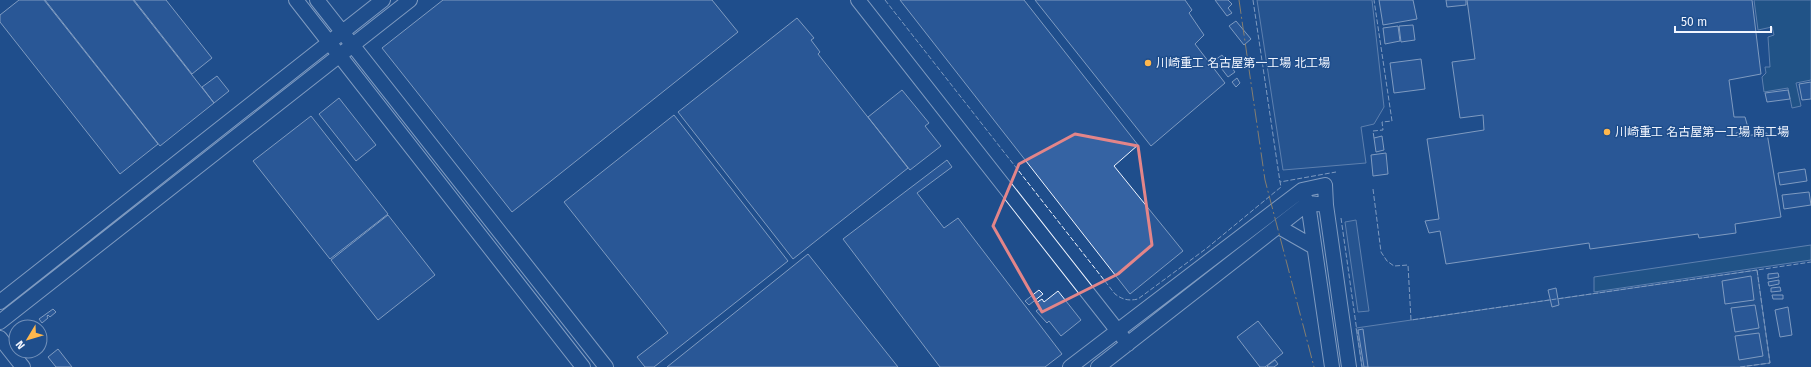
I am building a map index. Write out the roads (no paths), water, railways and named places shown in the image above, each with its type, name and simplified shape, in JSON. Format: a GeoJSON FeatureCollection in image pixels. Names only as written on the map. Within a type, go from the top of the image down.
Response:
{"type":"FeatureCollection","features":[{"type":"Feature","properties":{"kind":"street"},"geometry":{"type":"LineString","coordinates":[[296,0],[583,367]]}},
{"type":"Feature","properties":{"kind":"street"},"geometry":{"type":"LineString","coordinates":[[317,0],[606,367]]}},
{"type":"Feature","properties":{"kind":"street"},"geometry":{"type":"LineString","coordinates":[[0,302],[383,0]]}},
{"type":"Feature","properties":{"kind":"street"},"geometry":{"type":"LineString","coordinates":[[0,322],[410,0]]}},
{"type":"Feature","properties":{"kind":"street"},"geometry":{"type":"LineString","coordinates":[[858,0],[1128,344]]}},
{"type":"Feature","properties":{"kind":"street"},"geometry":{"type":"LineString","coordinates":[[1070,367],[1302,190],[1325,185],[1326,205],[1349,367]]}},
{"type":"Feature","properties":{"kind":"street"},"geometry":{"type":"LineString","coordinates":[[1302,190],[1308,203],[1332,367]]}},
{"type":"Feature","properties":{"kind":"street"},"geometry":{"type":"LineString","coordinates":[[1098,367],[1308,203],[1326,205]]}},
{"type":"Feature","properties":{"kind":"street"},"geometry":{"type":"LineString","coordinates":[[1279,227],[1314,247]]}},
{"type":"Feature","properties":{"kind":"street"},"geometry":{"type":"LineString","coordinates":[[0,338],[23,367]]}},
{"type":"Feature","properties":{"kind":"place","name":"川崎重工 名古屋第一工場 北工場"},"geometry":{"type":"Point","coordinates":[1148,63]}},
{"type":"Feature","properties":{"kind":"place","name":"川崎重工 名古屋第一工場 南工場"},"geometry":{"type":"Point","coordinates":[1607,132]}}]}
